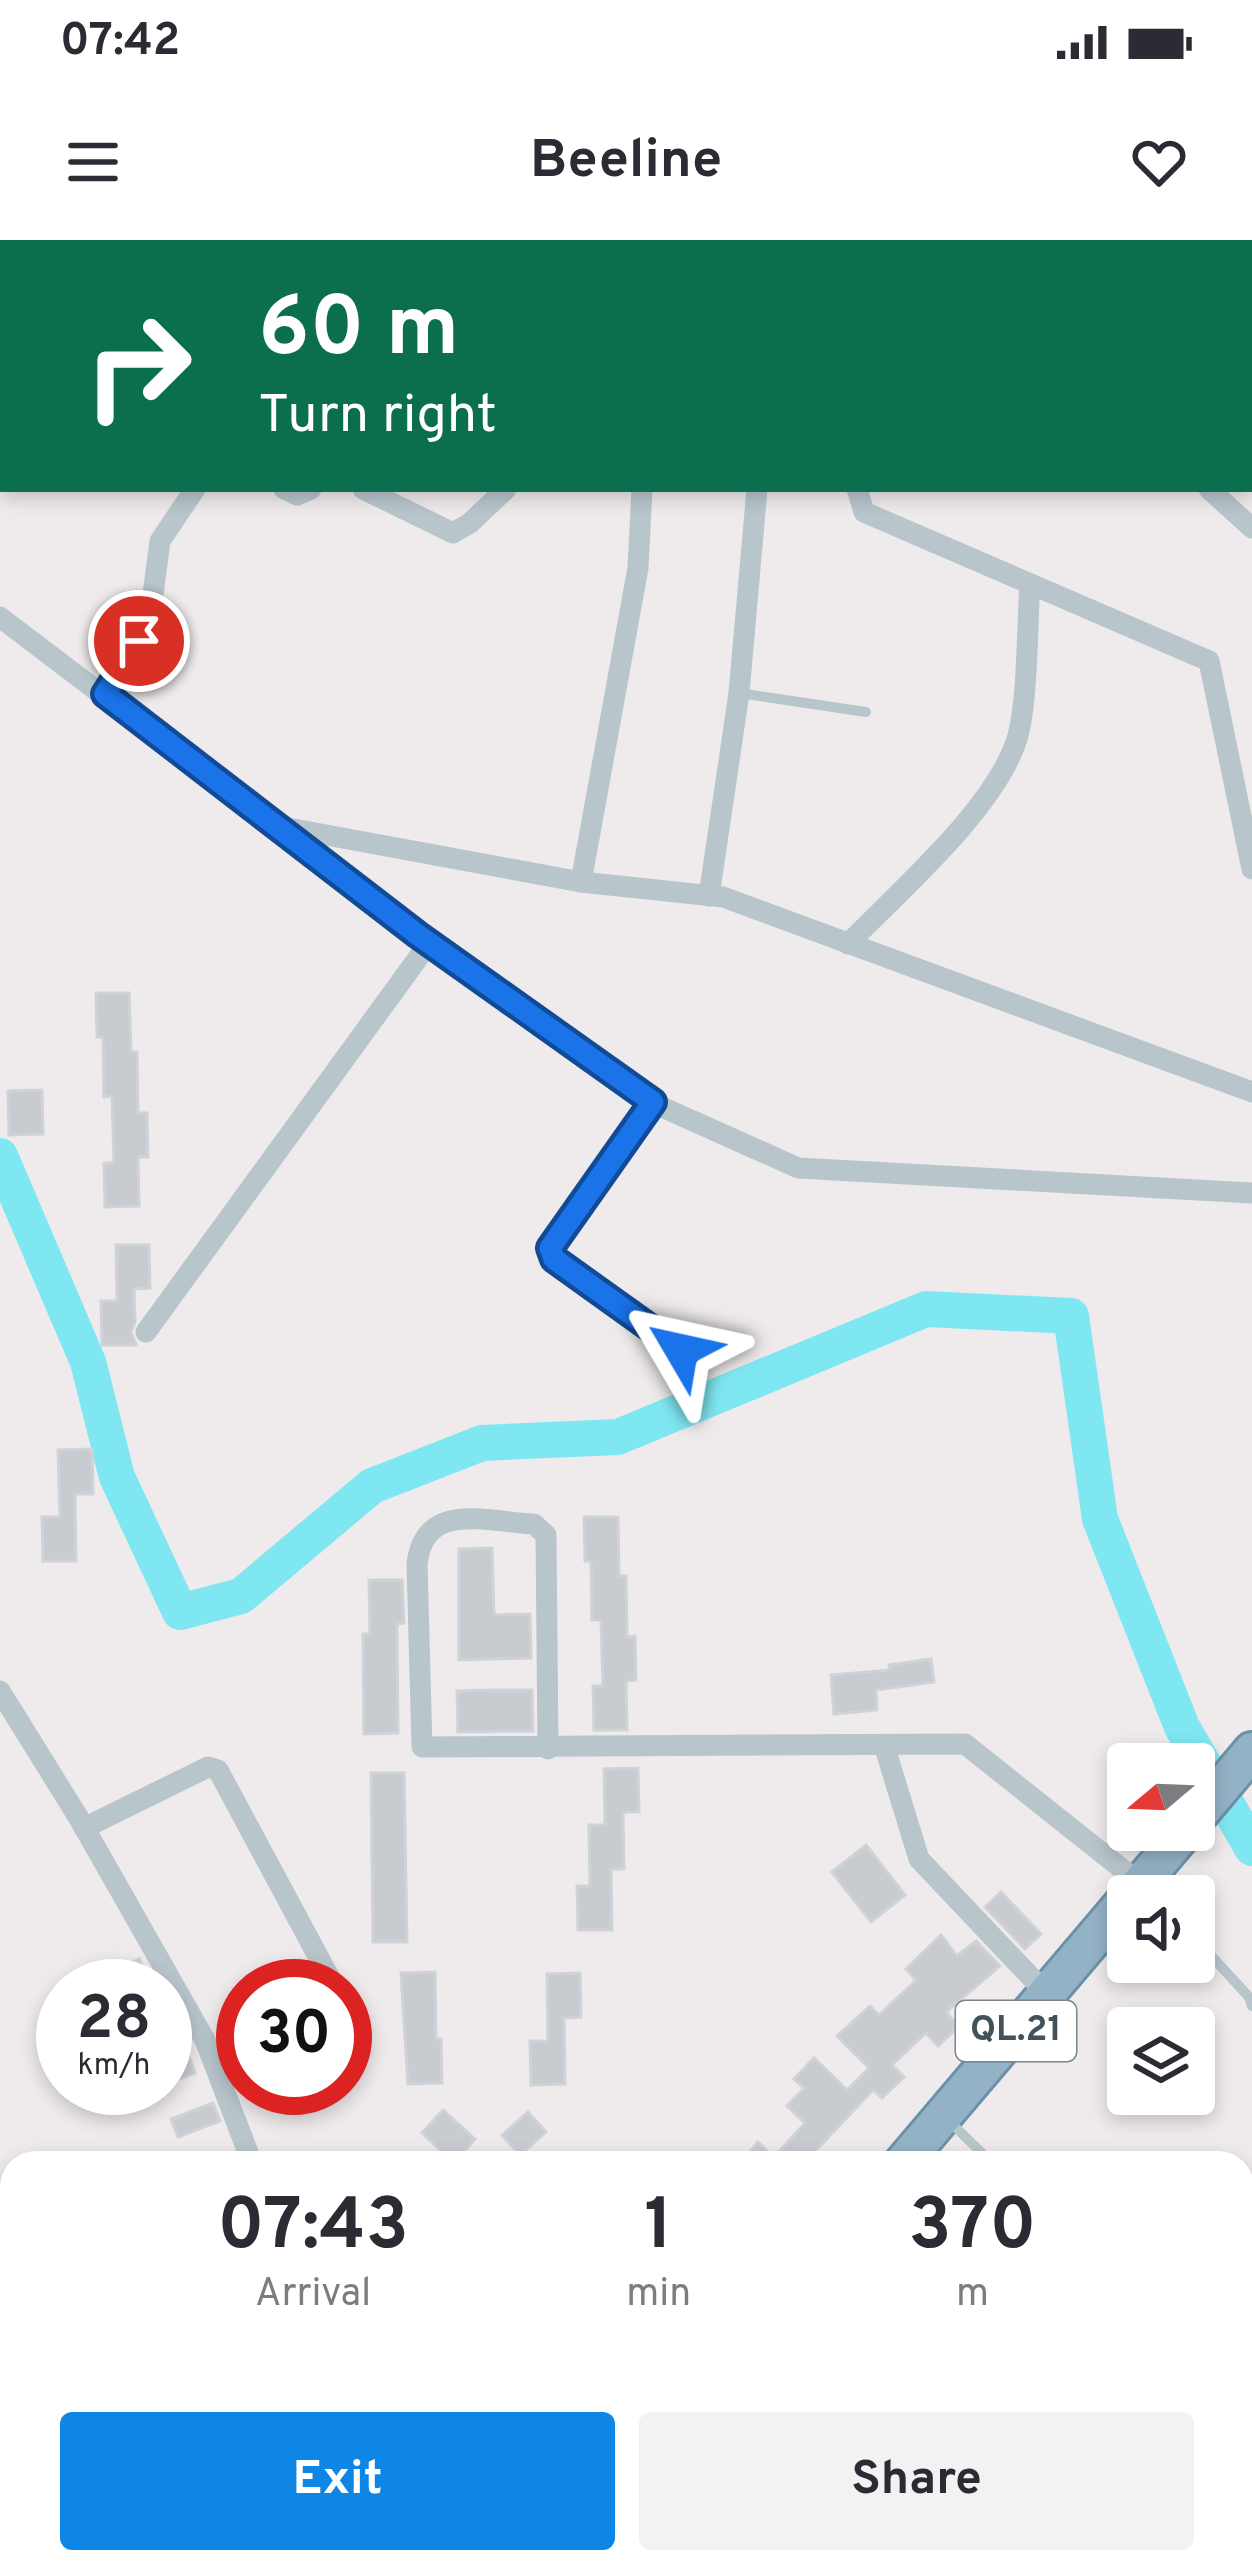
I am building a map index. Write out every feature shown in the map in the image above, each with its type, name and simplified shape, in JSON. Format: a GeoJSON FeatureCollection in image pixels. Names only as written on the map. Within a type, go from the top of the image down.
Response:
{"type":"FeatureCollection","features":[{"type":"Feature","properties":{"kind":"highway"},"geometry":{"type":"LineString","coordinates":[[1215,1795],[1247,1757]]}},
{"type":"Feature","properties":{"kind":"highway","name":"QL.21"},"geometry":{"type":"LineString","coordinates":[[914,2151],[1107,1928]]}},
{"type":"Feature","properties":{"kind":"street"},"geometry":{"type":"LineString","coordinates":[[105,694],[139,641],[153,594],[160,542],[193,492]]}},
{"type":"Feature","properties":{"kind":"street"},"geometry":{"type":"LineString","coordinates":[[369,492],[453,533],[470,524],[503,492]]}},
{"type":"Feature","properties":{"kind":"street"},"geometry":{"type":"LineString","coordinates":[[581,882],[638,568],[642,492]]}},
{"type":"Feature","properties":{"kind":"street"},"geometry":{"type":"LineString","coordinates":[[709,896],[739,693],[757,492]]}},
{"type":"Feature","properties":{"kind":"street"},"geometry":{"type":"LineString","coordinates":[[858,492],[864,512],[1209,661],[1252,869]]}},
{"type":"Feature","properties":{"kind":"street"},"geometry":{"type":"LineString","coordinates":[[1212,492],[1252,527]]}},
{"type":"Feature","properties":{"kind":"street"},"geometry":{"type":"LineString","coordinates":[[848,944],[957,830],[1009,759],[1018,735],[1030,584]]}},
{"type":"Feature","properties":{"kind":"street"},"geometry":{"type":"LineString","coordinates":[[0,617],[429,943],[653,1102],[798,1168],[1252,1193]]}},
{"type":"Feature","properties":{"kind":"street"},"geometry":{"type":"LineString","coordinates":[[277,826],[581,882],[709,896],[1252,1090]]}},
{"type":"Feature","properties":{"kind":"street"},"geometry":{"type":"LineString","coordinates":[[146,1332],[429,943]]}},
{"type":"Feature","properties":{"kind":"street"},"geometry":{"type":"LineString","coordinates":[[653,1102],[550,1248],[554,1259],[681,1350]]}},
{"type":"Feature","properties":{"kind":"street"},"geometry":{"type":"LineString","coordinates":[[548,1749],[546,1535],[534,1524],[448,1520],[430,1528],[419,1542],[417,1564],[422,1747],[548,1749],[965,1744],[1116,1875]]}},
{"type":"Feature","properties":{"kind":"street"},"geometry":{"type":"LineString","coordinates":[[0,1691],[84,1828],[205,2040],[216,2068]]}},
{"type":"Feature","properties":{"kind":"street"},"geometry":{"type":"LineString","coordinates":[[884,1744],[919,1859],[1047,1994]]}},
{"type":"Feature","properties":{"kind":"street"},"geometry":{"type":"LineString","coordinates":[[84,1828],[208,1767],[218,1770],[320,1959]]}},
{"type":"Feature","properties":{"kind":"street"},"geometry":{"type":"LineString","coordinates":[[234,2115],[247,2151]]}},
{"type":"Feature","properties":{"kind":"lane"},"geometry":{"type":"LineString","coordinates":[[739,693],[866,712]]}},
{"type":"Feature","properties":{"kind":"lane"},"geometry":{"type":"LineString","coordinates":[[1215,1960],[1251,2000]]}},
{"type":"Feature","properties":{"kind":"lane"},"geometry":{"type":"LineString","coordinates":[[944,2116],[980,2151]]}},
{"type":"Feature","properties":{"kind":"building"},"geometry":{"type":"Polygon","coordinates":[[[96,993],[129,993],[138,1113],[147,1113],[148,1157],[138,1157],[139,1206],[105,1207],[104,1163],[114,1163],[112,1096],[104,1097],[103,1037],[97,1037],[96,993]]]}},
{"type":"Feature","properties":{"kind":"building"},"geometry":{"type":"Polygon","coordinates":[[[42,1090],[43,1134],[9,1135],[8,1091],[42,1090]]]}},
{"type":"Feature","properties":{"kind":"building"},"geometry":{"type":"Polygon","coordinates":[[[116,1245],[149,1245],[150,1288],[134,1289],[131,1332],[136,1345],[102,1345],[101,1301],[117,1301],[116,1245]]]}},
{"type":"Feature","properties":{"kind":"building"},"geometry":{"type":"Polygon","coordinates":[[[92,1449],[93,1494],[75,1494],[76,1561],[43,1561],[42,1517],[60,1517],[58,1450],[92,1449]]]}},
{"type":"Feature","properties":{"kind":"building"},"geometry":{"type":"Polygon","coordinates":[[[584,1517],[618,1517],[627,1637],[635,1636],[636,1680],[626,1681],[627,1730],[594,1730],[593,1686],[603,1686],[601,1620],[592,1620],[584,1517]]]}},
{"type":"Feature","properties":{"kind":"building"},"geometry":{"type":"Polygon","coordinates":[[[492,1548],[494,1615],[530,1614],[531,1658],[459,1660],[459,1549],[492,1548]]]}},
{"type":"Feature","properties":{"kind":"building"},"geometry":{"type":"Polygon","coordinates":[[[369,1580],[402,1580],[404,1623],[397,1624],[398,1733],[364,1734],[363,1634],[370,1634],[369,1580]]]}},
{"type":"Feature","properties":{"kind":"building"},"geometry":{"type":"Polygon","coordinates":[[[931,1659],[934,1682],[876,1690],[877,1710],[834,1714],[831,1675],[890,1670],[889,1665],[931,1659]]]}},
{"type":"Feature","properties":{"kind":"building"},"geometry":{"type":"Polygon","coordinates":[[[532,1690],[533,1731],[458,1732],[457,1691],[532,1690]]]}},
{"type":"Feature","properties":{"kind":"building"},"geometry":{"type":"Polygon","coordinates":[[[638,1768],[639,1812],[623,1812],[624,1869],[611,1869],[612,1930],[578,1930],[577,1886],[590,1886],[589,1825],[605,1825],[604,1769],[638,1768]]]}},
{"type":"Feature","properties":{"kind":"building"},"geometry":{"type":"Polygon","coordinates":[[[371,1773],[404,1773],[407,1942],[373,1942],[371,1773]]]}},
{"type":"Feature","properties":{"kind":"building"},"geometry":{"type":"Polygon","coordinates":[[[866,1845],[905,1895],[871,1922],[832,1872],[866,1845]]]}},
{"type":"Feature","properties":{"kind":"building"},"geometry":{"type":"Polygon","coordinates":[[[1001,1892],[1041,1934],[1025,1949],[985,1907],[1001,1892]]]}},
{"type":"Feature","properties":{"kind":"building"},"geometry":{"type":"Polygon","coordinates":[[[941,1935],[957,1956],[976,1941],[1000,1966],[946,2012],[959,2026],[938,2046],[926,2033],[892,2065],[904,2077],[882,2098],[873,2090],[815,2151],[779,2151],[805,2123],[787,2106],[804,2088],[794,2079],[814,2058],[847,2090],[869,2068],[837,2036],[870,2006],[879,2015],[916,1980],[906,1969],[941,1935]]]}},
{"type":"Feature","properties":{"kind":"building"},"geometry":{"type":"Polygon","coordinates":[[[435,1972],[442,2083],[408,2084],[401,1973],[435,1972]]]}},
{"type":"Feature","properties":{"kind":"building"},"geometry":{"type":"Polygon","coordinates":[[[580,1973],[581,2017],[564,2018],[565,2084],[531,2085],[530,2041],[548,2041],[547,1974],[580,1973]]]}},
{"type":"Feature","properties":{"kind":"building"},"geometry":{"type":"Polygon","coordinates":[[[213,2103],[220,2121],[178,2137],[171,2119],[192,2115],[213,2103]]]}},
{"type":"Feature","properties":{"kind":"building"},"geometry":{"type":"Polygon","coordinates":[[[443,2110],[475,2139],[464,2151],[441,2151],[422,2133],[443,2110]]]}},
{"type":"Feature","properties":{"kind":"building"},"geometry":{"type":"Polygon","coordinates":[[[528,2112],[546,2132],[525,2151],[516,2151],[502,2135],[528,2112]]]}},
{"type":"Feature","properties":{"kind":"waterway"},"geometry":{"type":"LineString","coordinates":[[0,1156],[88,1362],[117,1477],[180,1612],[241,1596],[372,1486],[482,1443],[618,1437],[926,1309],[1071,1316],[1100,1519],[1182,1727],[1252,1848]]}},
{"type":"Feature","properties":{"kind":"route"},"geometry":{"type":"LineString","coordinates":[[139,641],[105,694],[418,935],[653,1102],[550,1248],[554,1259],[681,1350]]}}]}
